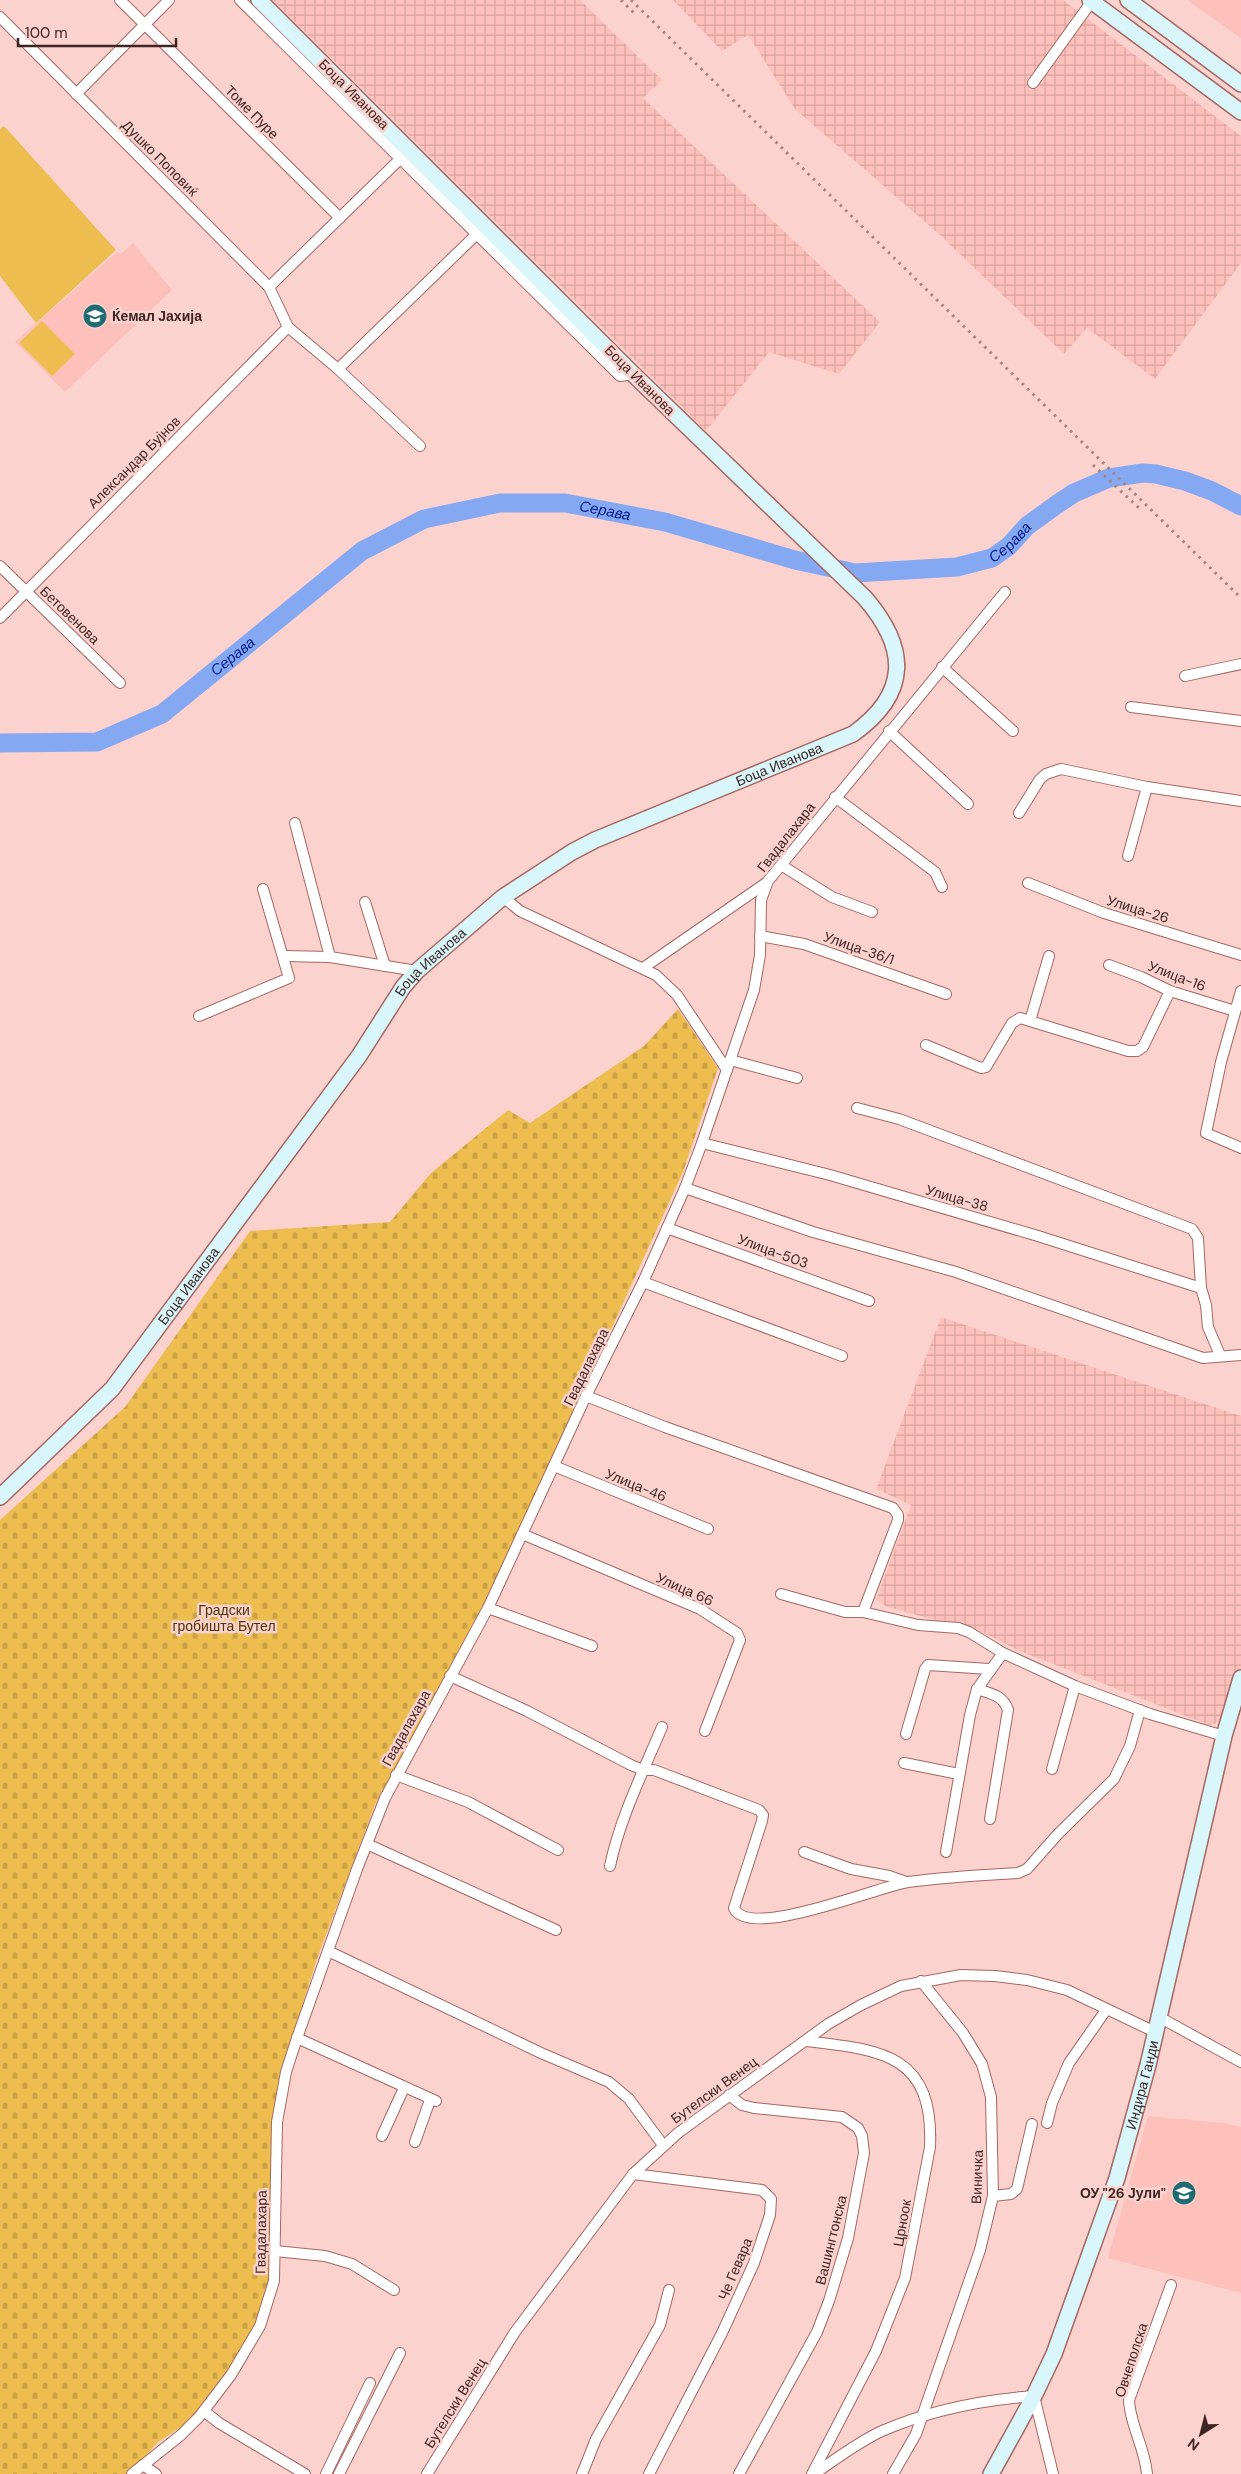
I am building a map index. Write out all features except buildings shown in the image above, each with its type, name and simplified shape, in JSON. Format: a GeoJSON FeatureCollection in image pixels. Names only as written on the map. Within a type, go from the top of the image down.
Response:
{"type":"FeatureCollection","features":[{"type":"Feature","properties":{"kind":"street","name":"Томе Пуре"},"geometry":{"type":"LineString","coordinates":[[120,0],[340,218]]}},
{"type":"Feature","properties":{"kind":"street"},"geometry":{"type":"LineString","coordinates":[[76,94],[169,0]]}},
{"type":"Feature","properties":{"kind":"street"},"geometry":{"type":"LineString","coordinates":[[240,0],[271,22],[400,159],[481,230],[338,369]]}},
{"type":"Feature","properties":{"kind":"street","name":"Боца Иванова"},"geometry":{"type":"LineString","coordinates":[[0,1497],[112,1389],[359,1056],[403,987],[417,971],[503,897],[543,868],[595,840],[847,737],[868,723],[888,699],[895,678],[895,647],[882,618],[866,598],[481,230],[271,22],[259,0]]}},
{"type":"Feature","properties":{"kind":"street"},"geometry":{"type":"LineString","coordinates":[[1128,0],[1241,84]]}},
{"type":"Feature","properties":{"kind":"street"},"geometry":{"type":"LineString","coordinates":[[1033,83],[1091,1],[1241,112]]}},
{"type":"Feature","properties":{"kind":"street","name":"Душко Поповиќ"},"geometry":{"type":"LineString","coordinates":[[0,17],[269,287],[288,327]]}},
{"type":"Feature","properties":{"kind":"street"},"geometry":{"type":"LineString","coordinates":[[269,287],[400,159]]}},
{"type":"Feature","properties":{"kind":"street"},"geometry":{"type":"LineString","coordinates":[[288,327],[338,369],[420,446]]}},
{"type":"Feature","properties":{"kind":"street","name":"Александар Бујнов"},"geometry":{"type":"LineString","coordinates":[[0,618],[288,327]]}},
{"type":"Feature","properties":{"kind":"street","name":"Бетовенова"},"geometry":{"type":"LineString","coordinates":[[0,566],[120,683]]}},
{"type":"Feature","properties":{"kind":"street","name":"Гвадалахара"},"geometry":{"type":"LineString","coordinates":[[132,2474],[182,2435],[204,2411],[231,2375],[260,2326],[274,2281],[277,2122],[286,2072],[297,2038],[367,1844],[396,1775],[488,1608],[586,1396],[643,1282],[685,1188],[754,990],[760,955],[761,900],[768,881],[834,797],[1005,592]]}},
{"type":"Feature","properties":{"kind":"street"},"geometry":{"type":"LineString","coordinates":[[1185,676],[1241,664]]}},
{"type":"Feature","properties":{"kind":"street"},"geometry":{"type":"LineString","coordinates":[[942,668],[1013,731]]}},
{"type":"Feature","properties":{"kind":"street"},"geometry":{"type":"LineString","coordinates":[[888,699],[898,720]]}},
{"type":"Feature","properties":{"kind":"street"},"geometry":{"type":"LineString","coordinates":[[1131,707],[1241,720]]}},
{"type":"Feature","properties":{"kind":"street"},"geometry":{"type":"LineString","coordinates":[[889,731],[968,804]]}},
{"type":"Feature","properties":{"kind":"street"},"geometry":{"type":"LineString","coordinates":[[1018,813],[1040,779],[1046,774],[1061,769],[1147,787],[1241,801]]}},
{"type":"Feature","properties":{"kind":"street"},"geometry":{"type":"LineString","coordinates":[[1128,856],[1147,787]]}},
{"type":"Feature","properties":{"kind":"street"},"geometry":{"type":"LineString","coordinates":[[834,797],[935,872],[942,887]]}},
{"type":"Feature","properties":{"kind":"street"},"geometry":{"type":"LineString","coordinates":[[295,823],[330,957]]}},
{"type":"Feature","properties":{"kind":"street"},"geometry":{"type":"LineString","coordinates":[[781,865],[832,897],[872,912]]}},
{"type":"Feature","properties":{"kind":"street"},"geometry":{"type":"LineString","coordinates":[[644,968],[768,881]]}},
{"type":"Feature","properties":{"kind":"street","name":"Улица-26"},"geometry":{"type":"LineString","coordinates":[[1028,883],[1104,913],[1241,955]]}},
{"type":"Feature","properties":{"kind":"street"},"geometry":{"type":"LineString","coordinates":[[199,1016],[289,978],[263,888]]}},
{"type":"Feature","properties":{"kind":"street"},"geometry":{"type":"LineString","coordinates":[[503,897],[520,911],[656,975],[677,996],[729,1065],[797,1078]]}},
{"type":"Feature","properties":{"kind":"street"},"geometry":{"type":"LineString","coordinates":[[365,902],[385,966]]}},
{"type":"Feature","properties":{"kind":"street","name":"Улица-36/1"},"geometry":{"type":"LineString","coordinates":[[760,936],[804,944],[946,994]]}},
{"type":"Feature","properties":{"kind":"street"},"geometry":{"type":"LineString","coordinates":[[284,956],[330,957],[417,971]]}},
{"type":"Feature","properties":{"kind":"street"},"geometry":{"type":"LineString","coordinates":[[1030,1021],[1049,956]]}},
{"type":"Feature","properties":{"kind":"street","name":"Улица-16"},"geometry":{"type":"LineString","coordinates":[[1109,966],[1141,977],[1170,992],[1235,1011]]}},
{"type":"Feature","properties":{"kind":"street"},"geometry":{"type":"LineString","coordinates":[[1241,991],[1221,1062],[1206,1133],[1241,1148]]}},
{"type":"Feature","properties":{"kind":"street"},"geometry":{"type":"LineString","coordinates":[[926,1045],[981,1068],[986,1067],[1012,1023],[1020,1018],[1128,1051],[1137,1051],[1143,1047],[1170,992]]}},
{"type":"Feature","properties":{"kind":"street"},"geometry":{"type":"LineString","coordinates":[[857,1108],[899,1119],[1192,1229],[1198,1238],[1201,1288],[1206,1305],[1208,1327],[1220,1355]]}},
{"type":"Feature","properties":{"kind":"street","name":"Улица-38"},"geometry":{"type":"LineString","coordinates":[[702,1143],[830,1175],[1038,1236],[1201,1288]]}},
{"type":"Feature","properties":{"kind":"street"},"geometry":{"type":"LineString","coordinates":[[685,1188],[813,1232],[956,1272],[1203,1358],[1220,1355],[1241,1355]]}},
{"type":"Feature","properties":{"kind":"street","name":"Улица-503"},"geometry":{"type":"LineString","coordinates":[[667,1228],[869,1301]]}},
{"type":"Feature","properties":{"kind":"street"},"geometry":{"type":"LineString","coordinates":[[643,1282],[842,1356]]}},
{"type":"Feature","properties":{"kind":"street"},"geometry":{"type":"LineString","coordinates":[[586,1396],[665,1427],[893,1508],[898,1515],[898,1520],[863,1612]]}},
{"type":"Feature","properties":{"kind":"street","name":"Улица-46"},"geometry":{"type":"LineString","coordinates":[[554,1466],[708,1529]]}},
{"type":"Feature","properties":{"kind":"street","name":"Улица 66"},"geometry":{"type":"LineString","coordinates":[[522,1534],[700,1609],[737,1633],[740,1640],[705,1732]]}},
{"type":"Feature","properties":{"kind":"street"},"geometry":{"type":"LineString","coordinates":[[781,1594],[828,1608],[863,1612],[918,1625],[958,1628],[977,1635],[1003,1653],[1075,1686],[1140,1710],[1224,1736]]}},
{"type":"Feature","properties":{"kind":"street"},"geometry":{"type":"LineString","coordinates":[[488,1608],[592,1646]]}},
{"type":"Feature","properties":{"kind":"street"},"geometry":{"type":"LineString","coordinates":[[946,1852],[970,1715],[977,1689],[1003,1653]]}},
{"type":"Feature","properties":{"kind":"street"},"geometry":{"type":"LineString","coordinates":[[906,1734],[925,1668],[928,1665],[989,1670]]}},
{"type":"Feature","properties":{"kind":"street"},"geometry":{"type":"LineString","coordinates":[[450,1676],[527,1711],[643,1770],[654,1770],[748,1805],[763,1815],[734,1908],[740,1916],[757,1918],[794,1915],[906,1882],[1018,1874],[1027,1869],[1058,1834],[1114,1779],[1130,1746],[1140,1710]]}},
{"type":"Feature","properties":{"kind":"street"},"geometry":{"type":"LineString","coordinates":[[1052,1769],[1075,1686]]}},
{"type":"Feature","properties":{"kind":"street","name":"Индира Ганди"},"geometry":{"type":"LineString","coordinates":[[991,2474],[1034,2396],[1054,2354],[1117,2178],[1148,2065],[1224,1736],[1240,1686]]}},
{"type":"Feature","properties":{"kind":"street"},"geometry":{"type":"LineString","coordinates":[[977,1689],[999,1697],[1005,1702],[1008,1710],[990,1819]]}},
{"type":"Feature","properties":{"kind":"street"},"geometry":{"type":"LineString","coordinates":[[610,1866],[614,1849],[643,1770],[662,1727]]}},
{"type":"Feature","properties":{"kind":"street"},"geometry":{"type":"LineString","coordinates":[[904,1763],[959,1774]]}},
{"type":"Feature","properties":{"kind":"street"},"geometry":{"type":"LineString","coordinates":[[396,1775],[476,1805],[558,1850]]}},
{"type":"Feature","properties":{"kind":"street"},"geometry":{"type":"LineString","coordinates":[[367,1844],[556,1930]]}},
{"type":"Feature","properties":{"kind":"street"},"geometry":{"type":"LineString","coordinates":[[804,1852],[851,1870],[889,1876],[906,1882]]}},
{"type":"Feature","properties":{"kind":"street"},"geometry":{"type":"LineString","coordinates":[[328,1951],[541,2053],[609,2082],[629,2099],[663,2145]]}},
{"type":"Feature","properties":{"kind":"street","name":"Бутелски Венец"},"geometry":{"type":"LineString","coordinates":[[427,2474],[515,2332],[633,2174],[663,2145],[729,2095],[806,2040],[861,2005],[901,1986],[920,1981],[961,1976],[995,1976],[1027,1980],[1068,1990],[1106,2010],[1157,2025],[1241,2062]]}},
{"type":"Feature","properties":{"kind":"street","name":"Виничка"},"geometry":{"type":"LineString","coordinates":[[893,2474],[916,2434],[923,2415],[980,2250],[993,2196],[991,2097],[982,2064],[963,2033],[920,1981]]}},
{"type":"Feature","properties":{"kind":"street"},"geometry":{"type":"LineString","coordinates":[[1047,2123],[1052,2103],[1069,2063],[1106,2010]]}},
{"type":"Feature","properties":{"kind":"street"},"geometry":{"type":"LineString","coordinates":[[297,2038],[433,2100],[415,2142]]}},
{"type":"Feature","properties":{"kind":"street","name":"Црноок"},"geometry":{"type":"LineString","coordinates":[[806,2040],[864,2050],[890,2057],[904,2067],[918,2082],[927,2104],[931,2130],[930,2148],[905,2278],[876,2350],[813,2474]]}},
{"type":"Feature","properties":{"kind":"street"},"geometry":{"type":"LineString","coordinates":[[382,2136],[404,2088]]}},
{"type":"Feature","properties":{"kind":"street","name":"Вашингтонска"},"geometry":{"type":"LineString","coordinates":[[729,2095],[742,2105],[754,2108],[842,2117],[858,2128],[864,2145],[848,2238],[829,2301],[817,2332],[739,2474]]}},
{"type":"Feature","properties":{"kind":"street"},"geometry":{"type":"LineString","coordinates":[[993,2196],[1010,2194],[1016,2189],[1032,2124]]}},
{"type":"Feature","properties":{"kind":"street","name":"Че Гевара"},"geometry":{"type":"LineString","coordinates":[[633,2174],[762,2190],[772,2198],[770,2215],[754,2263],[722,2333],[648,2474]]}},
{"type":"Feature","properties":{"kind":"street"},"geometry":{"type":"LineString","coordinates":[[275,2250],[325,2256],[352,2264],[394,2290]]}},
{"type":"Feature","properties":{"kind":"street","name":"Овчеполска"},"geometry":{"type":"LineString","coordinates":[[1147,2474],[1146,2463],[1130,2412],[1129,2400],[1171,2285]]}},
{"type":"Feature","properties":{"kind":"street"},"geometry":{"type":"LineString","coordinates":[[582,2474],[596,2440],[660,2325],[669,2290]]}},
{"type":"Feature","properties":{"kind":"street"},"geometry":{"type":"LineString","coordinates":[[339,2474],[400,2353]]}},
{"type":"Feature","properties":{"kind":"street"},"geometry":{"type":"LineString","coordinates":[[326,2474],[370,2383]]}},
{"type":"Feature","properties":{"kind":"street"},"geometry":{"type":"LineString","coordinates":[[813,2474],[880,2432],[923,2415],[985,2402],[1034,2396],[1053,2474]]}},
{"type":"Feature","properties":{"kind":"street"},"geometry":{"type":"LineString","coordinates":[[204,2411],[226,2428],[305,2474]]}},
{"type":"Feature","properties":{"kind":"street"},"geometry":{"type":"LineString","coordinates":[[143,2465],[156,2474]]}},
{"type":"Feature","properties":{"kind":"shaded area"},"geometry":{"type":"Polygon","coordinates":[[[273,0],[580,0],[662,80],[643,98],[880,322],[839,374],[769,352],[706,431],[273,0]]]}},
{"type":"Feature","properties":{"kind":"shaded area"},"geometry":{"type":"Polygon","coordinates":[[[673,0],[1063,0],[1241,136],[1241,263],[1155,379],[1087,328],[1064,354],[940,235],[795,109],[748,35],[722,51],[673,0]]]}},
{"type":"Feature","properties":{"kind":"shaded area"},"geometry":{"type":"Polygon","coordinates":[[[1187,0],[1241,0],[1241,38],[1187,0]]]}},
{"type":"Feature","properties":{"kind":"shaded area","name":"Ќемал Јахија"},"geometry":{"type":"Polygon","coordinates":[[[133,243],[172,290],[65,392],[15,342],[117,252],[121,254],[133,243]]]}},
{"type":"Feature","properties":{"kind":"shaded area"},"geometry":{"type":"Polygon","coordinates":[[[941,1317],[1241,1416],[1241,1676],[1224,1721],[1209,1725],[1015,1649],[984,1633],[887,1607],[876,1600],[911,1505],[876,1489],[941,1317]]]}},
{"type":"Feature","properties":{"kind":"shaded area","name":"ОУ \"26 Јули\""},"geometry":{"type":"Polygon","coordinates":[[[1148,2116],[1223,2123],[1241,2127],[1241,2293],[1108,2258],[1148,2116]]]}},
{"type":"Feature","properties":{"kind":"green space"},"geometry":{"type":"Polygon","coordinates":[[[4,126],[116,250],[36,323],[0,276],[0,129],[4,126]]]}},
{"type":"Feature","properties":{"kind":"green space"},"geometry":{"type":"Polygon","coordinates":[[[42,321],[75,354],[52,376],[19,343],[42,321]]]}},
{"type":"Feature","properties":{"kind":"green space","name":"Градски гробишта Бутел"},"geometry":{"type":"Polygon","coordinates":[[[678,1009],[718,1068],[683,1172],[474,1629],[376,1802],[318,1956],[281,2072],[269,2280],[259,2320],[235,2359],[201,2407],[180,2428],[158,2442],[129,2474],[0,2474],[0,1520],[125,1407],[250,1231],[390,1222],[431,1173],[508,1110],[530,1123],[644,1046],[678,1009]]]}},
{"type":"Feature","properties":{"kind":"waterway","name":"Серава"},"geometry":{"type":"LineString","coordinates":[[0,743],[97,742],[162,714],[362,551],[424,519],[500,503],[565,503],[665,522],[795,560],[855,573],[957,567],[992,558],[1009,546],[1027,526],[1056,505],[1074,493],[1109,478],[1143,473],[1156,474],[1185,481],[1212,491],[1241,506]]}},
{"type":"Feature","properties":{"kind":"railway"},"geometry":{"type":"LineString","coordinates":[[621,0],[635,14]]}},
{"type":"Feature","properties":{"kind":"railway"},"geometry":{"type":"LineString","coordinates":[[631,0],[1241,598]]}},
{"type":"Feature","properties":{"kind":"railway"},"geometry":{"type":"LineString","coordinates":[[1093,465],[1139,508]]}},
{"type":"Feature","properties":{"kind":"place","name":"Ќемал Јахија"},"geometry":{"type":"Point","coordinates":[95,316]}},
{"type":"Feature","properties":{"kind":"place","name":"ОУ \"26 Јули\""},"geometry":{"type":"Point","coordinates":[1184,2193]}}]}
